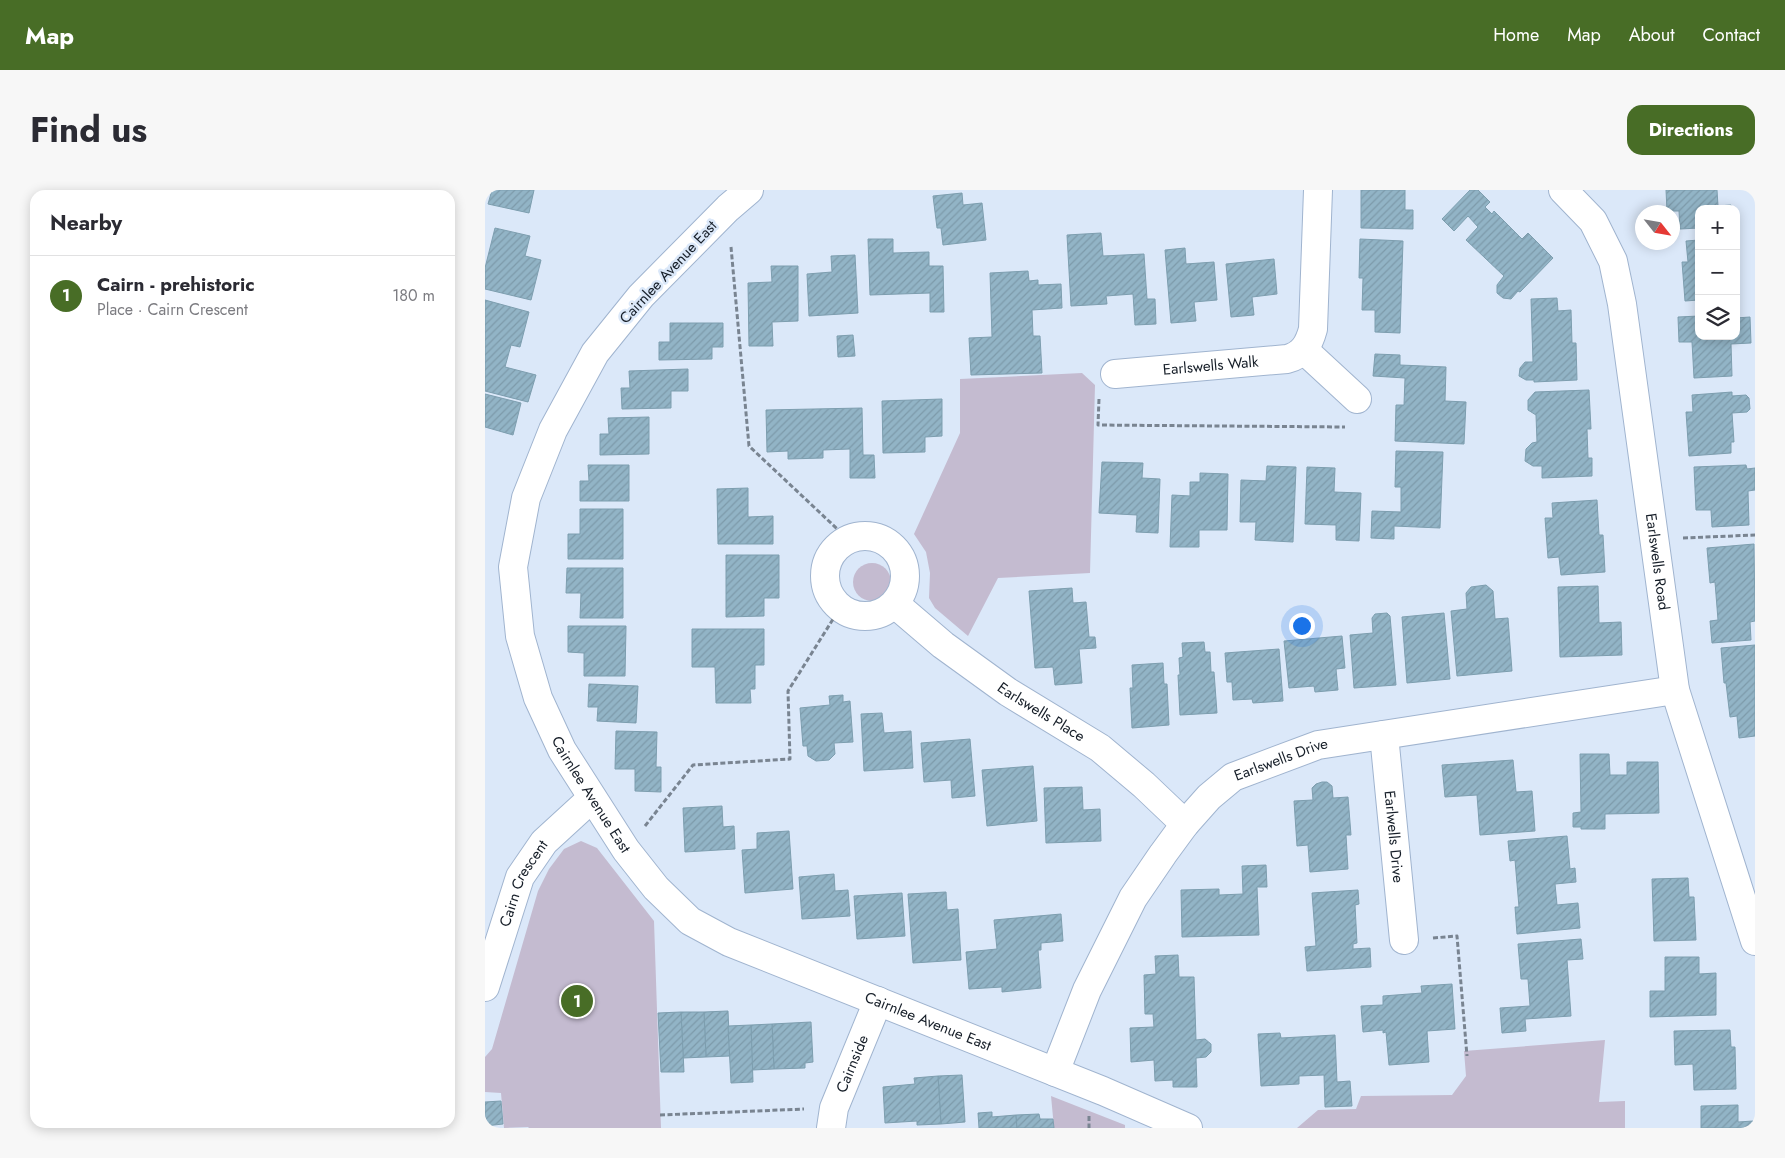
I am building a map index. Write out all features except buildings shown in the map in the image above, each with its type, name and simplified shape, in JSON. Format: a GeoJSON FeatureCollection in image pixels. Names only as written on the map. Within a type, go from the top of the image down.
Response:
{"type":"FeatureCollection","features":[{"type":"Feature","properties":{"kind":"street","name":"Cairnlee Avenue East"},"geometry":{"type":"LineString","coordinates":[[749,190],[728,208],[641,296],[595,353],[553,430],[526,498],[513,567],[520,636],[542,707],[561,750],[627,850],[656,888],[690,921],[729,942],[1103,1091],[1188,1128]]}},
{"type":"Feature","properties":{"kind":"street"},"geometry":{"type":"LineString","coordinates":[[1318,190],[1313,328],[1310,341],[1304,350],[1357,398]]}},
{"type":"Feature","properties":{"kind":"street","name":"Earlswells Road"},"geometry":{"type":"LineString","coordinates":[[1563,190],[1593,222],[1613,261],[1622,304],[1675,690],[1755,941]]}},
{"type":"Feature","properties":{"kind":"street","name":"Earlswells Walk"},"geometry":{"type":"LineString","coordinates":[[1115,374],[1287,359],[1296,357],[1304,350]]}},
{"type":"Feature","properties":{"kind":"street"},"geometry":{"type":"LineString","coordinates":[[861,537],[874,537],[887,543],[897,552],[903,564],[905,578],[902,592],[895,604],[883,612],[868,616],[853,615],[840,608],[830,596],[826,582],[826,569],[830,557],[838,547],[849,540],[861,537]]}},
{"type":"Feature","properties":{"kind":"street","name":"Earlswells Place"},"geometry":{"type":"LineString","coordinates":[[895,604],[943,645],[1007,692],[1100,748],[1144,785],[1185,824]]}},
{"type":"Feature","properties":{"kind":"street","name":"Earlswells Drive"},"geometry":{"type":"LineString","coordinates":[[1055,1072],[1087,990],[1133,898],[1185,824],[1209,797],[1233,777],[1317,745],[1675,690]]}},
{"type":"Feature","properties":{"kind":"street","name":"Earlwells Drive"},"geometry":{"type":"LineString","coordinates":[[1384,735],[1403,940]]}},
{"type":"Feature","properties":{"kind":"street","name":"Cairn Crescent"},"geometry":{"type":"LineString","coordinates":[[485,987],[519,877],[544,842],[591,798]]}},
{"type":"Feature","properties":{"kind":"street","name":"Cairnside"},"geometry":{"type":"LineString","coordinates":[[832,1118],[878,1000]]}},
{"type":"Feature","properties":{"kind":"path"},"geometry":{"type":"LineString","coordinates":[[728,208],[749,446],[849,540]]}},
{"type":"Feature","properties":{"kind":"path"},"geometry":{"type":"LineString","coordinates":[[1115,374],[1101,374],[1098,425],[1355,427],[1357,398]]}},
{"type":"Feature","properties":{"kind":"path"},"geometry":{"type":"LineString","coordinates":[[1654,539],[1755,535]]}},
{"type":"Feature","properties":{"kind":"path"},"geometry":{"type":"LineString","coordinates":[[627,850],[693,764],[791,759],[788,691],[840,608]]}},
{"type":"Feature","properties":{"kind":"path"},"geometry":{"type":"LineString","coordinates":[[1403,940],[1457,936],[1467,1056]]}},
{"type":"Feature","properties":{"kind":"path"},"geometry":{"type":"LineString","coordinates":[[660,1115],[832,1118]]}},
{"type":"Feature","properties":{"kind":"shaded area"},"geometry":{"type":"Polygon","coordinates":[[[1082,373],[1095,385],[1090,573],[998,578],[968,636],[935,608],[929,598],[930,573],[926,552],[914,534],[960,433],[960,379],[1082,373]]]}},
{"type":"Feature","properties":{"kind":"shaded area"},"geometry":{"type":"Polygon","coordinates":[[[872,563],[885,569],[891,582],[885,595],[872,601],[859,595],[853,582],[859,569],[872,563]]]}},
{"type":"Feature","properties":{"kind":"shaded area"},"geometry":{"type":"Polygon","coordinates":[[[581,841],[597,848],[654,921],[661,1128],[504,1128],[501,1093],[485,1092],[485,1057],[492,1049],[538,891],[549,869],[564,849],[581,841]]]}},
{"type":"Feature","properties":{"kind":"shaded area"},"geometry":{"type":"Polygon","coordinates":[[[1605,1040],[1599,1102],[1625,1101],[1625,1128],[1297,1128],[1318,1110],[1356,1109],[1361,1096],[1452,1095],[1466,1076],[1464,1051],[1605,1040]]]}},
{"type":"Feature","properties":{"kind":"shaded area"},"geometry":{"type":"Polygon","coordinates":[[[1051,1096],[1125,1125],[1125,1128],[1054,1128],[1051,1096]]]}},
{"type":"Feature","properties":{"kind":"place","name":"Cairn - prehistoric"},"geometry":{"type":"Point","coordinates":[577,1001]}}]}
